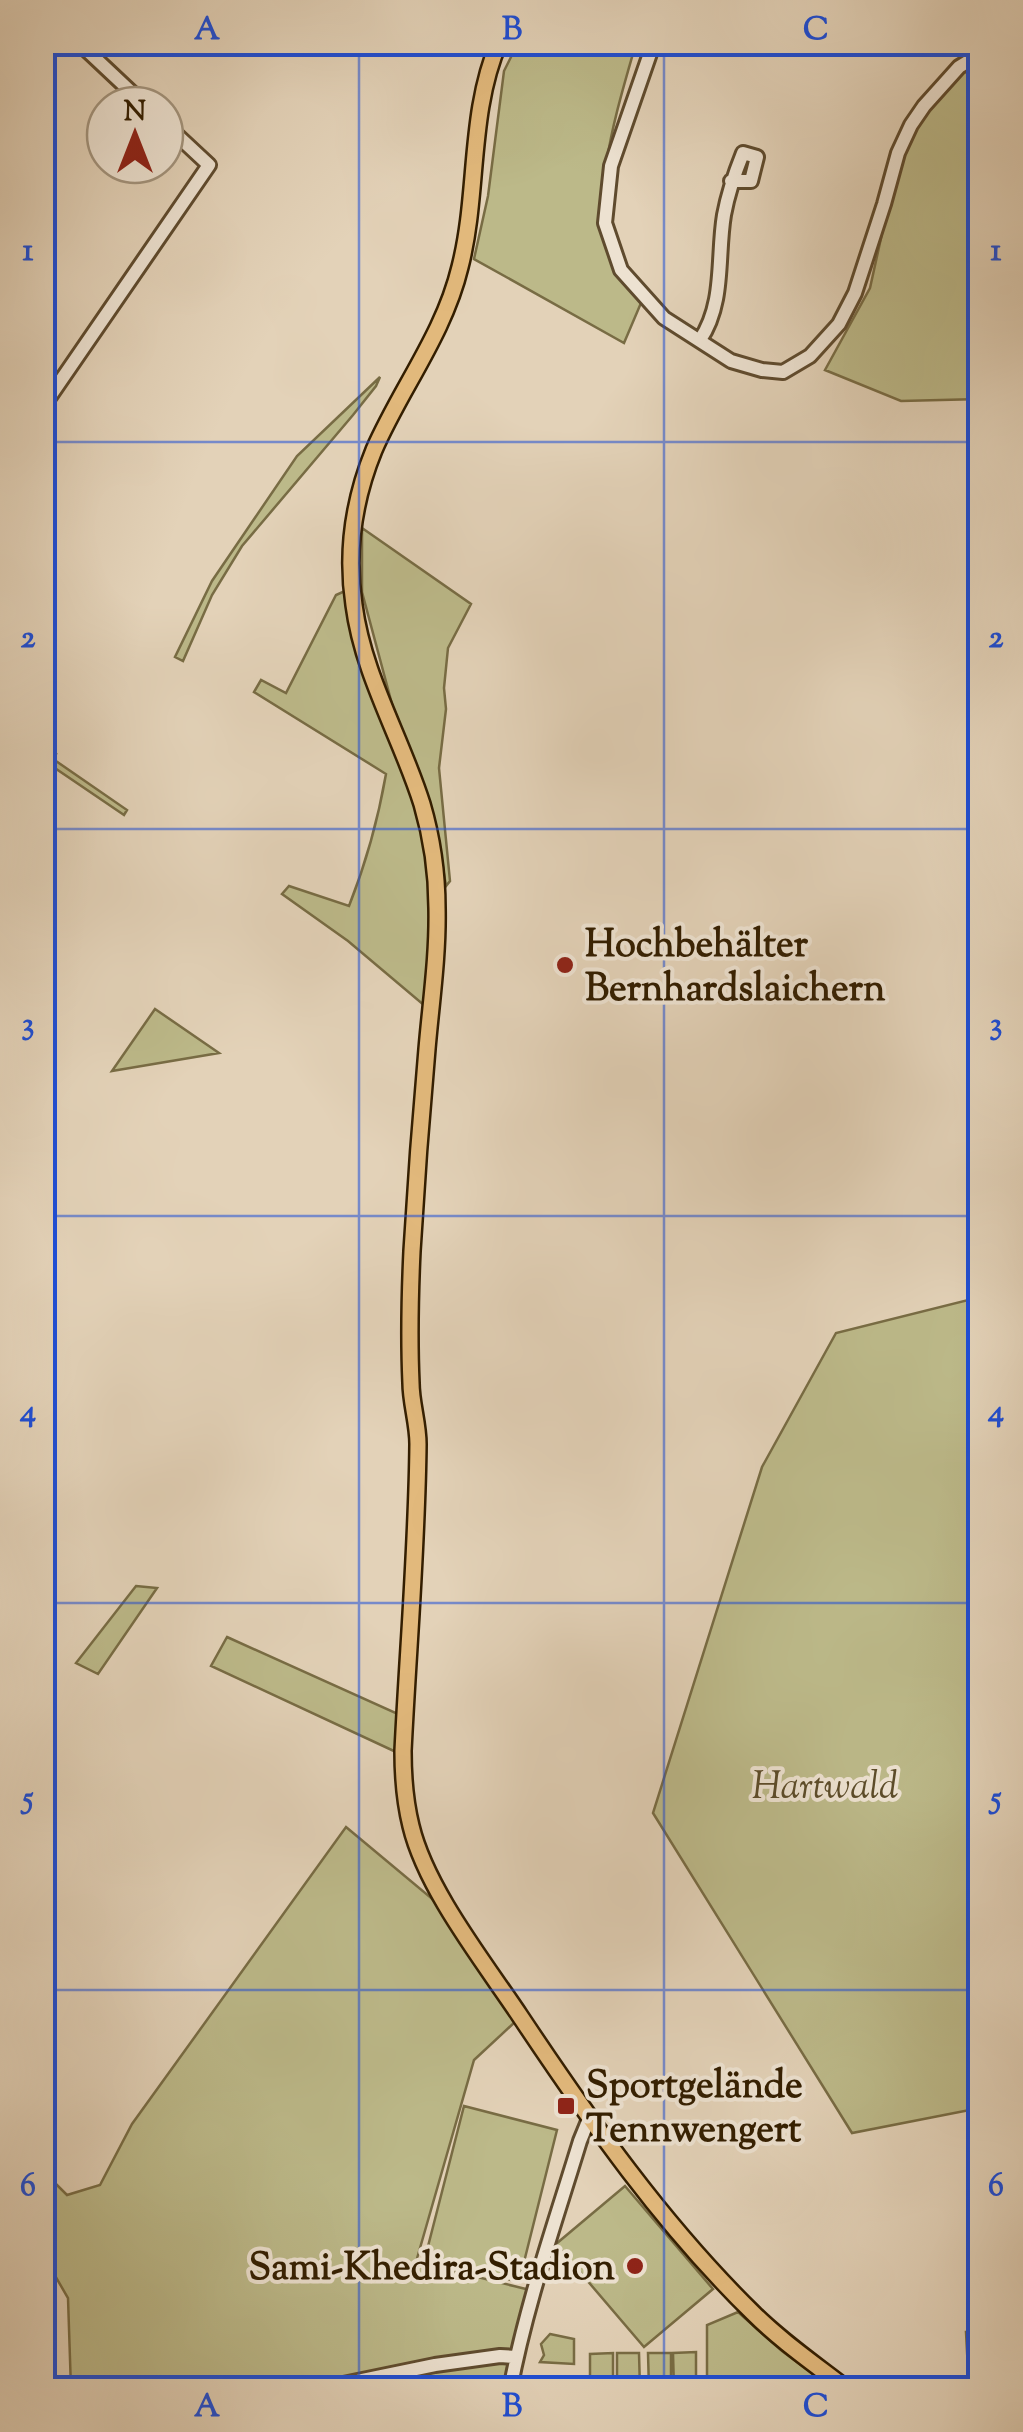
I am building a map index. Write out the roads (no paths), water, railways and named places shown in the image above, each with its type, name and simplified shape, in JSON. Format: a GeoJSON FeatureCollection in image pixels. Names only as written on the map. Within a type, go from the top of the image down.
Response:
{"type":"FeatureCollection","features":[{"type":"Feature","properties":{"kind":"main road"},"geometry":{"type":"LineString","coordinates":[[498,42],[481,102],[460,268],[448,306],[374,451],[354,516],[351,551],[354,608],[364,652],[416,788],[434,856],[437,930],[412,1255],[410,1386],[418,1436],[417,1508],[403,1784],[414,1838],[440,1894],[589,2119],[705,2262],[754,2314],[848,2390]]}},
{"type":"Feature","properties":{"kind":"street"},"geometry":{"type":"LineString","coordinates":[[78,42],[124,85]]}},
{"type":"Feature","properties":{"kind":"street"},"geometry":{"type":"LineString","coordinates":[[654,42],[611,166],[605,223],[621,270],[664,318],[731,360],[783,372],[810,356],[840,324],[855,293],[898,153],[912,125],[960,66],[980,54]]}},
{"type":"Feature","properties":{"kind":"street"},"geometry":{"type":"LineString","coordinates":[[45,399],[209,165],[185,143]]}},
{"type":"Feature","properties":{"kind":"street"},"geometry":{"type":"LineString","coordinates":[[700,340],[716,306],[724,217],[732,181]]}},
{"type":"Feature","properties":{"kind":"street"},"geometry":{"type":"LineString","coordinates":[[510,2390],[536,2283],[589,2119]]}},
{"type":"Feature","properties":{"kind":"street"},"geometry":{"type":"LineString","coordinates":[[314,2390],[435,2365],[516,2357]]}},
{"type":"Feature","properties":{"kind":"place","name":"Hochbehälter Bernhardslaichern"},"geometry":{"type":"Point","coordinates":[565,965]}},
{"type":"Feature","properties":{"kind":"place","name":"Sportgelände Tennwengert"},"geometry":{"type":"Point","coordinates":[566,2106]}},
{"type":"Feature","properties":{"kind":"place","name":"Sami-Khedira-Stadion"},"geometry":{"type":"Point","coordinates":[635,2266]}},
{"type":"Feature","properties":{"kind":"park label","name":"Hartwald"},"geometry":{"type":"Point","coordinates":[825,1785]}}]}
